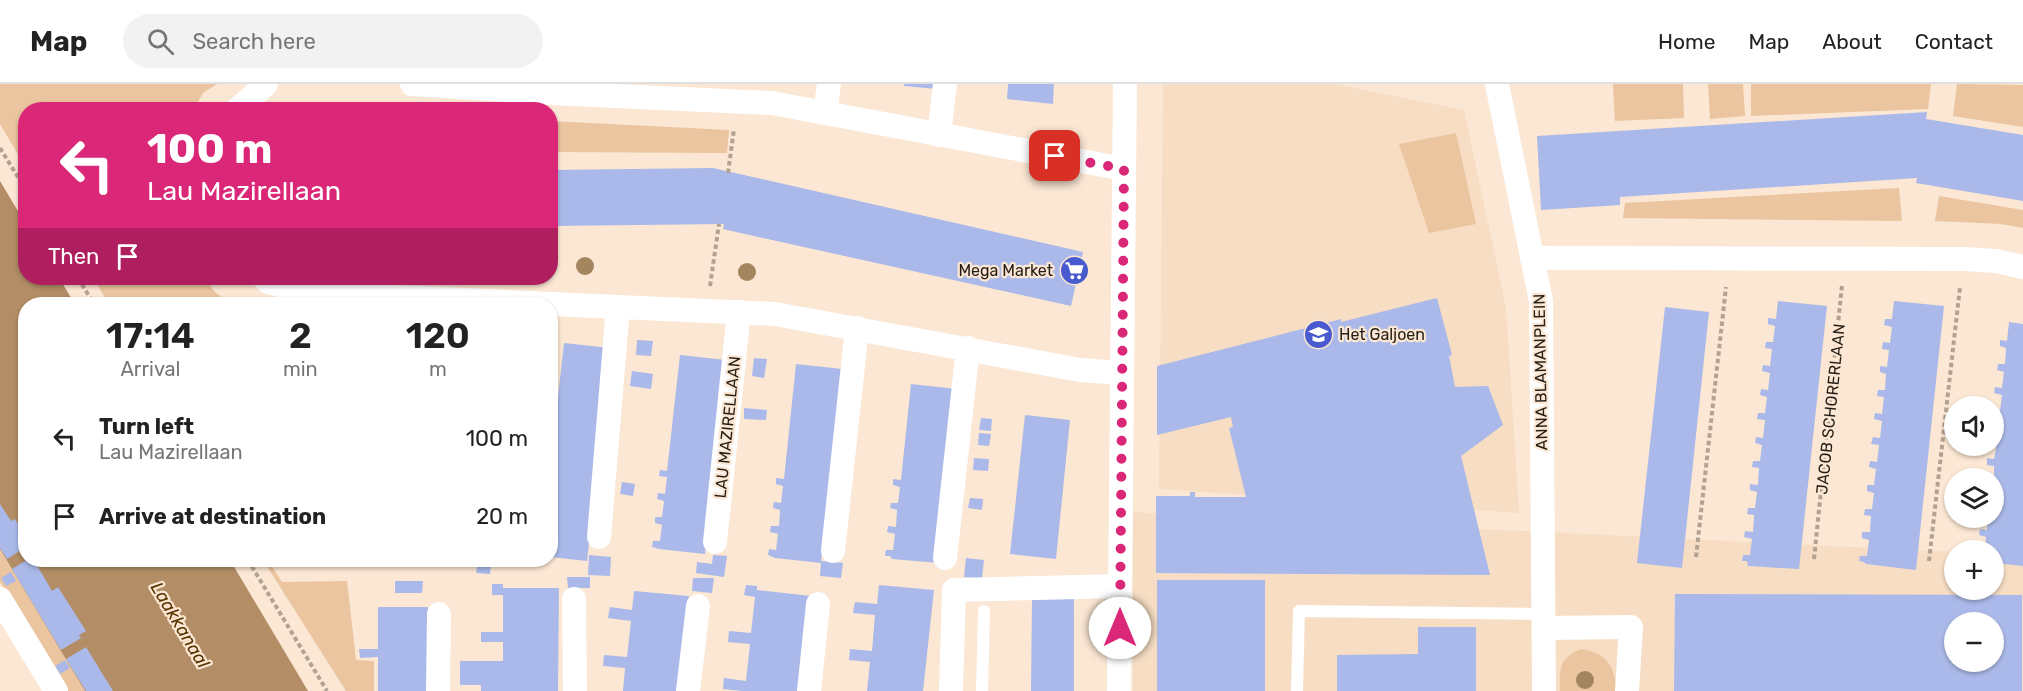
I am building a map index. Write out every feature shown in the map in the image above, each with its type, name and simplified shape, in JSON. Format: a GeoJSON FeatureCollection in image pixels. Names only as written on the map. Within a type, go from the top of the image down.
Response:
{"type":"FeatureCollection","features":[{"type":"Feature","properties":{"kind":"street"},"geometry":{"type":"LineString","coordinates":[[246,102],[266,84]]}},
{"type":"Feature","properties":{"kind":"street"},"geometry":{"type":"LineString","coordinates":[[412,84],[714,92],[1124,169]]}},
{"type":"Feature","properties":{"kind":"street"},"geometry":{"type":"LineString","coordinates":[[825,113],[829,84]]}},
{"type":"Feature","properties":{"kind":"street"},"geometry":{"type":"LineString","coordinates":[[939,135],[945,84]]}},
{"type":"Feature","properties":{"kind":"street"},"geometry":{"type":"LineString","coordinates":[[1119,691],[1125,84]]}},
{"type":"Feature","properties":{"kind":"street","name":"ANNA BLAMANPLEIN"},"geometry":{"type":"LineString","coordinates":[[1497,84],[1541,301],[1544,691]]}},
{"type":"Feature","properties":{"kind":"street"},"geometry":{"type":"LineString","coordinates":[[1532,258],[1964,259],[1995,261],[2023,267]]}},
{"type":"Feature","properties":{"kind":"street"},"geometry":{"type":"LineString","coordinates":[[279,285],[309,293],[352,297]]}},
{"type":"Feature","properties":{"kind":"street"},"geometry":{"type":"LineString","coordinates":[[558,305],[775,314],[1080,370],[1121,373]]}},
{"type":"Feature","properties":{"kind":"street"},"geometry":{"type":"LineString","coordinates":[[598,537],[618,307]]}},
{"type":"Feature","properties":{"kind":"street","name":"LAU MAZIRELLAAN"},"geometry":{"type":"LineString","coordinates":[[715,542],[739,312]]}},
{"type":"Feature","properties":{"kind":"street"},"geometry":{"type":"LineString","coordinates":[[833,551],[857,328]]}},
{"type":"Feature","properties":{"kind":"street"},"geometry":{"type":"LineString","coordinates":[[945,558],[968,348]]}},
{"type":"Feature","properties":{"kind":"street"},"geometry":{"type":"LineString","coordinates":[[951,691],[954,590],[1120,586]]}},
{"type":"Feature","properties":{"kind":"street"},"geometry":{"type":"LineString","coordinates":[[0,599],[56,691]]}},
{"type":"Feature","properties":{"kind":"street"},"geometry":{"type":"LineString","coordinates":[[574,599],[575,691]]}},
{"type":"Feature","properties":{"kind":"street"},"geometry":{"type":"LineString","coordinates":[[809,691],[818,604]]}},
{"type":"Feature","properties":{"kind":"street"},"geometry":{"type":"LineString","coordinates":[[688,691],[698,606]]}},
{"type":"Feature","properties":{"kind":"street"},"geometry":{"type":"LineString","coordinates":[[438,691],[439,614]]}},
{"type":"Feature","properties":{"kind":"street"},"geometry":{"type":"LineString","coordinates":[[1544,621],[1631,627],[1627,691]]}},
{"type":"Feature","properties":{"kind":"lane"},"geometry":{"type":"LineString","coordinates":[[982,691],[984,611]]}},
{"type":"Feature","properties":{"kind":"lane"},"geometry":{"type":"LineString","coordinates":[[1297,691],[1299,611],[1544,621]]}},
{"type":"Feature","properties":{"kind":"path"},"geometry":{"type":"LineString","coordinates":[[728,173],[731,147]]}},
{"type":"Feature","properties":{"kind":"path"},"geometry":{"type":"LineString","coordinates":[[0,148],[18,177]]}},
{"type":"Feature","properties":{"kind":"path"},"geometry":{"type":"LineString","coordinates":[[706,310],[719,224]]}},
{"type":"Feature","properties":{"kind":"path"},"geometry":{"type":"LineString","coordinates":[[1696,557],[1729,258]]}},
{"type":"Feature","properties":{"kind":"path","name":"JACOB SCHORERLAAN"},"geometry":{"type":"LineString","coordinates":[[1814,559],[1841,300],[1843,258]]}},
{"type":"Feature","properties":{"kind":"path"},"geometry":{"type":"LineString","coordinates":[[1929,561],[1964,259]]}},
{"type":"Feature","properties":{"kind":"path"},"geometry":{"type":"LineString","coordinates":[[252,567],[327,691]]}},
{"type":"Feature","properties":{"kind":"shaded area"},"geometry":{"type":"Polygon","coordinates":[[[0,84],[217,84],[203,93],[198,102],[18,102],[18,154],[0,124],[0,84]]]}},
{"type":"Feature","properties":{"kind":"shaded area"},"geometry":{"type":"Polygon","coordinates":[[[1163,84],[1334,84],[1464,110],[1506,308],[1519,513],[1159,489],[1163,84]]]}},
{"type":"Feature","properties":{"kind":"shaded area"},"geometry":{"type":"Polygon","coordinates":[[[1613,84],[1683,84],[1684,118],[1615,121],[1613,84]]]}},
{"type":"Feature","properties":{"kind":"shaded area"},"geometry":{"type":"Polygon","coordinates":[[[1708,84],[1743,84],[1745,116],[1710,119],[1708,84]]]}},
{"type":"Feature","properties":{"kind":"shaded area"},"geometry":{"type":"Polygon","coordinates":[[[1751,84],[1931,84],[1928,109],[1751,116],[1751,84]]]}},
{"type":"Feature","properties":{"kind":"shaded area"},"geometry":{"type":"Polygon","coordinates":[[[1957,84],[2023,85],[2023,127],[1953,116],[1957,84]]]}},
{"type":"Feature","properties":{"kind":"shaded area"},"geometry":{"type":"Polygon","coordinates":[[[558,121],[729,130],[727,153],[558,152],[558,121]]]}},
{"type":"Feature","properties":{"kind":"shaded area"},"geometry":{"type":"Polygon","coordinates":[[[1456,133],[1476,224],[1429,233],[1399,144],[1456,133]]]}},
{"type":"Feature","properties":{"kind":"shaded area"},"geometry":{"type":"Polygon","coordinates":[[[1899,188],[1902,221],[1623,218],[1625,203],[1899,188]]]}},
{"type":"Feature","properties":{"kind":"shaded area"},"geometry":{"type":"Polygon","coordinates":[[[1939,196],[2023,210],[2023,228],[2001,224],[1935,221],[1939,196]]]}},
{"type":"Feature","properties":{"kind":"shaded area"},"geometry":{"type":"Polygon","coordinates":[[[97,285],[210,285],[221,297],[105,297],[97,285]]]}},
{"type":"Feature","properties":{"kind":"shaded area"},"geometry":{"type":"Polygon","coordinates":[[[1133,512],[1944,552],[1944,600],[2004,600],[2004,555],[2023,556],[2023,691],[1133,691],[1133,512]]]}},
{"type":"Feature","properties":{"kind":"shaded area"},"geometry":{"type":"Polygon","coordinates":[[[0,549],[85,691],[66,691],[0,582],[0,549]]]}},
{"type":"Feature","properties":{"kind":"shaded area"},"geometry":{"type":"Polygon","coordinates":[[[267,567],[272,567],[282,582],[347,581],[356,660],[374,661],[374,691],[346,691],[267,567]]]}},
{"type":"Feature","properties":{"kind":"shaded area"},"geometry":{"type":"Polygon","coordinates":[[[1581,649],[1598,654],[1608,662],[1614,674],[1617,691],[1560,691],[1560,676],[1564,661],[1581,649]]]}},
{"type":"Feature","properties":{"kind":"water","name":"Laakkanaal"},"geometry":{"type":"Polygon","coordinates":[[[0,181],[18,211],[18,285],[63,285],[71,297],[18,297],[18,567],[234,567],[308,691],[85,691],[0,549],[0,181]]]}},
{"type":"Feature","properties":{"kind":"building"},"geometry":{"type":"Polygon","coordinates":[[[904,84],[938,84],[937,89],[904,86],[904,84]]]}},
{"type":"Feature","properties":{"kind":"building"},"geometry":{"type":"Polygon","coordinates":[[[1008,84],[1054,84],[1053,104],[1007,99],[1008,84]]]}},
{"type":"Feature","properties":{"kind":"building"},"geometry":{"type":"Polygon","coordinates":[[[1927,112],[1926,119],[2023,135],[2023,201],[1916,183],[1917,178],[1620,197],[1620,205],[1541,210],[1537,136],[1927,112]]]}},
{"type":"Feature","properties":{"kind":"building"},"geometry":{"type":"Polygon","coordinates":[[[713,168],[1083,252],[1071,306],[723,229],[724,224],[558,226],[558,170],[713,168]]]}},
{"type":"Feature","properties":{"kind":"building"},"geometry":{"type":"Polygon","coordinates":[[[1437,298],[1452,355],[1449,356],[1455,387],[1488,386],[1503,425],[1461,456],[1490,575],[1156,573],[1156,496],[1190,496],[1190,492],[1195,492],[1195,497],[1246,497],[1229,428],[1233,427],[1231,417],[1157,435],[1157,366],[1341,319],[1341,322],[1437,298]]]}},
{"type":"Feature","properties":{"kind":"building"},"geometry":{"type":"Polygon","coordinates":[[[1778,301],[1827,306],[1799,569],[1748,566],[1747,561],[1742,561],[1743,555],[1750,555],[1752,539],[1744,537],[1745,531],[1753,532],[1754,515],[1747,514],[1748,508],[1755,508],[1757,492],[1750,490],[1750,484],[1758,485],[1759,468],[1752,467],[1753,461],[1760,461],[1762,445],[1755,443],[1756,437],[1763,438],[1765,420],[1757,419],[1758,413],[1765,413],[1767,397],[1760,395],[1761,389],[1768,390],[1770,373],[1762,371],[1763,365],[1770,366],[1772,349],[1765,348],[1766,342],[1773,342],[1775,326],[1768,324],[1768,318],[1776,319],[1778,301]]]}},
{"type":"Feature","properties":{"kind":"building"},"geometry":{"type":"Polygon","coordinates":[[[1894,301],[1944,306],[1916,570],[1866,564],[1859,561],[1860,556],[1867,556],[1869,540],[1862,538],[1862,532],[1870,532],[1871,516],[1864,515],[1865,509],[1872,509],[1874,493],[1867,491],[1867,485],[1874,485],[1876,469],[1869,467],[1870,461],[1877,462],[1879,445],[1871,444],[1873,437],[1880,438],[1882,421],[1874,419],[1875,413],[1882,414],[1884,397],[1877,396],[1878,390],[1885,390],[1886,374],[1880,372],[1880,366],[1887,367],[1889,350],[1882,349],[1883,342],[1890,343],[1892,327],[1884,325],[1885,319],[1892,319],[1894,301]]]}},
{"type":"Feature","properties":{"kind":"building"},"geometry":{"type":"Polygon","coordinates":[[[1665,307],[1709,312],[1682,568],[1637,563],[1665,307]]]}},
{"type":"Feature","properties":{"kind":"building"},"geometry":{"type":"Polygon","coordinates":[[[2009,322],[2023,324],[2023,566],[2004,564],[2004,540],[1986,540],[1986,537],[1979,535],[1980,529],[2004,528],[2004,468],[1987,465],[1987,458],[1994,459],[1995,456],[2004,456],[2004,396],[1994,393],[1995,387],[2002,388],[2004,372],[1997,370],[1998,364],[2005,364],[2006,348],[2000,346],[2000,340],[2007,341],[2009,322]]]}},
{"type":"Feature","properties":{"kind":"building"},"geometry":{"type":"Polygon","coordinates":[[[637,340],[653,341],[651,356],[636,355],[637,340]]]}},
{"type":"Feature","properties":{"kind":"building"},"geometry":{"type":"Polygon","coordinates":[[[564,343],[610,348],[587,561],[558,558],[558,397],[564,343]]]}},
{"type":"Feature","properties":{"kind":"building"},"geometry":{"type":"Polygon","coordinates":[[[680,355],[726,360],[705,554],[652,547],[653,541],[660,541],[662,525],[655,523],[655,517],[662,517],[664,501],[657,499],[658,493],[665,494],[667,477],[659,476],[660,470],[667,471],[680,355]]]}},
{"type":"Feature","properties":{"kind":"building"},"geometry":{"type":"Polygon","coordinates":[[[754,358],[767,359],[764,378],[752,376],[754,358]]]}},
{"type":"Feature","properties":{"kind":"building"},"geometry":{"type":"Polygon","coordinates":[[[796,364],[842,369],[821,563],[775,558],[768,555],[769,549],[776,550],[778,534],[770,532],[771,526],[779,526],[780,510],[773,508],[774,502],[781,503],[783,486],[776,484],[776,478],[784,479],[796,364]]]}},
{"type":"Feature","properties":{"kind":"building"},"geometry":{"type":"Polygon","coordinates":[[[632,371],[653,374],[651,389],[630,386],[632,371]]]}},
{"type":"Feature","properties":{"kind":"building"},"geometry":{"type":"Polygon","coordinates":[[[911,384],[957,389],[938,563],[892,559],[890,556],[885,556],[886,550],[893,550],[895,534],[887,532],[888,526],[896,527],[897,510],[890,508],[891,503],[898,503],[900,487],[893,485],[893,479],[901,480],[911,384]]]}},
{"type":"Feature","properties":{"kind":"building"},"geometry":{"type":"Polygon","coordinates":[[[744,408],[767,410],[766,420],[744,419],[744,408]]]}},
{"type":"Feature","properties":{"kind":"building"},"geometry":{"type":"Polygon","coordinates":[[[1025,415],[1070,420],[1056,559],[1010,554],[1025,415]]]}},
{"type":"Feature","properties":{"kind":"building"},"geometry":{"type":"Polygon","coordinates":[[[981,418],[992,419],[991,431],[979,430],[981,418]]]}},
{"type":"Feature","properties":{"kind":"building"},"geometry":{"type":"Polygon","coordinates":[[[979,433],[991,434],[989,446],[978,445],[979,433]]]}},
{"type":"Feature","properties":{"kind":"building"},"geometry":{"type":"Polygon","coordinates":[[[974,458],[989,459],[988,471],[973,470],[974,458]]]}},
{"type":"Feature","properties":{"kind":"building"},"geometry":{"type":"Polygon","coordinates":[[[622,482],[635,484],[633,496],[620,494],[622,482]]]}},
{"type":"Feature","properties":{"kind":"building"},"geometry":{"type":"Polygon","coordinates":[[[970,498],[983,499],[982,510],[968,508],[970,498]]]}},
{"type":"Feature","properties":{"kind":"building"},"geometry":{"type":"Polygon","coordinates":[[[0,504],[11,521],[15,519],[18,524],[18,552],[7,559],[0,548],[0,504]]]}},
{"type":"Feature","properties":{"kind":"building"},"geometry":{"type":"Polygon","coordinates":[[[589,555],[611,557],[610,576],[588,575],[589,555]]]}},
{"type":"Feature","properties":{"kind":"building"},"geometry":{"type":"Polygon","coordinates":[[[713,555],[727,556],[724,577],[696,573],[697,562],[712,564],[713,555]]]}},
{"type":"Feature","properties":{"kind":"building"},"geometry":{"type":"Polygon","coordinates":[[[966,558],[984,560],[982,579],[964,577],[966,558]]]}},
{"type":"Feature","properties":{"kind":"building"},"geometry":{"type":"Polygon","coordinates":[[[821,561],[843,563],[841,578],[820,576],[821,561]]]}},
{"type":"Feature","properties":{"kind":"building"},"geometry":{"type":"Polygon","coordinates":[[[18,565],[38,567],[52,591],[58,587],[86,631],[79,635],[81,638],[61,650],[12,569],[18,565]]]}},
{"type":"Feature","properties":{"kind":"building"},"geometry":{"type":"Polygon","coordinates":[[[477,567],[491,567],[490,574],[476,573],[477,567]]]}},
{"type":"Feature","properties":{"kind":"building"},"geometry":{"type":"Polygon","coordinates":[[[11,572],[16,581],[6,586],[1,578],[11,572]]]}},
{"type":"Feature","properties":{"kind":"building"},"geometry":{"type":"Polygon","coordinates":[[[567,577],[590,577],[590,588],[568,588],[567,577]]]}},
{"type":"Feature","properties":{"kind":"building"},"geometry":{"type":"Polygon","coordinates":[[[693,578],[714,578],[712,593],[692,591],[693,578]]]}},
{"type":"Feature","properties":{"kind":"building"},"geometry":{"type":"Polygon","coordinates":[[[1157,580],[1265,580],[1265,691],[1157,691],[1157,580]]]}},
{"type":"Feature","properties":{"kind":"building"},"geometry":{"type":"Polygon","coordinates":[[[395,581],[423,581],[422,593],[395,593],[395,581]]]}},
{"type":"Feature","properties":{"kind":"building"},"geometry":{"type":"Polygon","coordinates":[[[492,584],[503,584],[503,588],[559,588],[558,691],[481,691],[481,685],[460,685],[460,661],[503,661],[503,642],[481,642],[481,632],[503,632],[503,595],[492,595],[492,584]]]}},
{"type":"Feature","properties":{"kind":"building"},"geometry":{"type":"Polygon","coordinates":[[[746,585],[757,586],[757,590],[811,596],[801,691],[723,689],[724,678],[746,681],[750,644],[728,642],[729,631],[751,633],[755,597],[744,595],[746,585]]]}},
{"type":"Feature","properties":{"kind":"building"},"geometry":{"type":"Polygon","coordinates":[[[879,585],[934,590],[923,691],[867,691],[870,662],[849,660],[850,649],[872,651],[875,615],[853,613],[855,602],[877,604],[879,585]]]}},
{"type":"Feature","properties":{"kind":"building"},"geometry":{"type":"Polygon","coordinates":[[[634,591],[689,596],[679,691],[623,691],[625,668],[603,666],[604,655],[627,657],[631,621],[608,618],[610,607],[632,610],[634,591]]]}},
{"type":"Feature","properties":{"kind":"building"},"geometry":{"type":"Polygon","coordinates":[[[1675,594],[1944,595],[1944,600],[2004,600],[2004,595],[2022,595],[2022,691],[1674,691],[1675,594]]]}},
{"type":"Feature","properties":{"kind":"building"},"geometry":{"type":"Polygon","coordinates":[[[1032,599],[1074,599],[1074,691],[1031,691],[1032,599]]]}},
{"type":"Feature","properties":{"kind":"building"},"geometry":{"type":"Polygon","coordinates":[[[378,607],[428,607],[428,691],[378,691],[378,657],[360,658],[359,649],[378,649],[378,607]]]}},
{"type":"Feature","properties":{"kind":"building"},"geometry":{"type":"Polygon","coordinates":[[[1418,627],[1476,627],[1476,691],[1337,691],[1337,655],[1418,654],[1418,627]]]}},
{"type":"Feature","properties":{"kind":"building"},"geometry":{"type":"Polygon","coordinates":[[[86,647],[113,691],[86,691],[66,659],[86,647]]]}},
{"type":"Feature","properties":{"kind":"building"},"geometry":{"type":"Polygon","coordinates":[[[65,660],[70,668],[60,674],[55,666],[65,660]]]}},
{"type":"Feature","properties":{"kind":"place","name":"Mega Market"},"geometry":{"type":"Point","coordinates":[1074,270]}},
{"type":"Feature","properties":{"kind":"place","name":"Het Galjoen"},"geometry":{"type":"Point","coordinates":[1318,334]}},
{"type":"Feature","properties":{"kind":"route"},"geometry":{"type":"LineString","coordinates":[[1055,156],[1124,169],[1120,628]]}}]}
